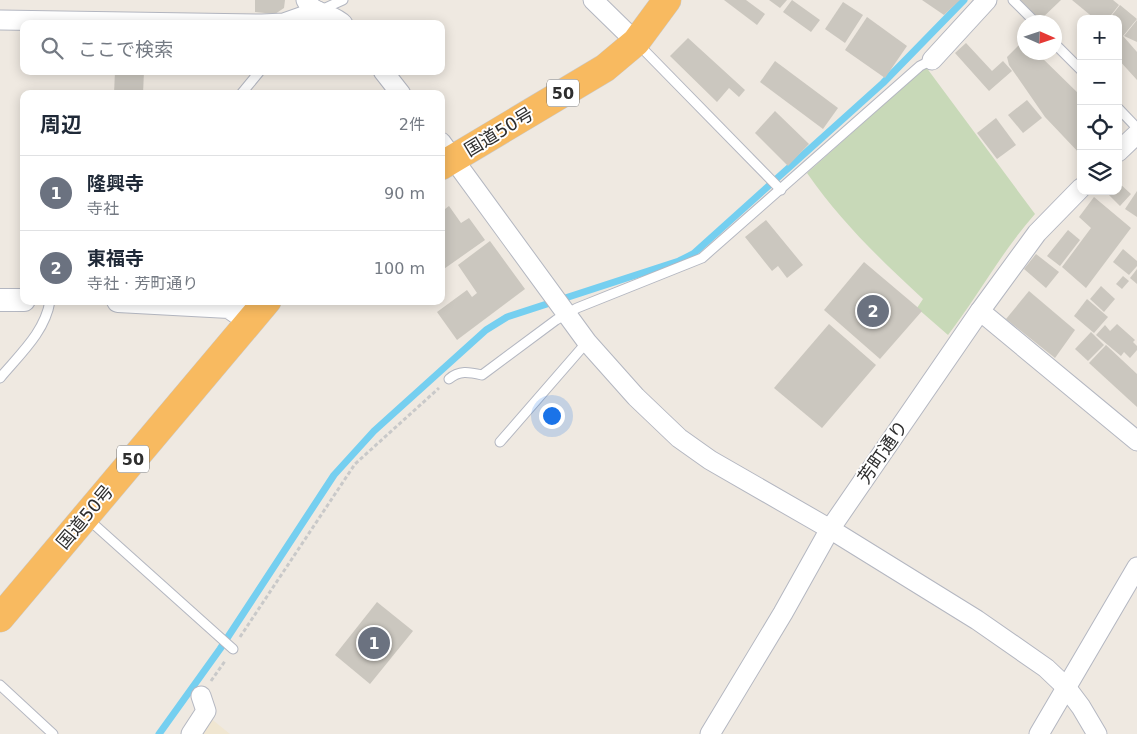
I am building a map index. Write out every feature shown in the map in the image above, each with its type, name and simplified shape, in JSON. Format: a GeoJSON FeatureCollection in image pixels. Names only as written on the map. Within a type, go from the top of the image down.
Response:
{"type":"FeatureCollection","features":[{"type":"Feature","properties":{"kind":"highway","name":"国道50号"},"geometry":{"type":"LineString","coordinates":[[446,155],[605,68],[636,42],[667,0]]}},
{"type":"Feature","properties":{"kind":"highway","name":"国道50号"},"geometry":{"type":"LineString","coordinates":[[0,618],[263,305]]}},
{"type":"Feature","properties":{"kind":"street"},"geometry":{"type":"LineString","coordinates":[[593,0],[636,42]]}},
{"type":"Feature","properties":{"kind":"street"},"geometry":{"type":"LineString","coordinates":[[932,60],[987,0]]}},
{"type":"Feature","properties":{"kind":"street"},"geometry":{"type":"LineString","coordinates":[[289,20],[312,6],[336,20]]}},
{"type":"Feature","properties":{"kind":"street"},"geometry":{"type":"LineString","coordinates":[[0,20],[20,20]]}},
{"type":"Feature","properties":{"kind":"street"},"geometry":{"type":"LineString","coordinates":[[386,75],[399,90]]}},
{"type":"Feature","properties":{"kind":"street"},"geometry":{"type":"LineString","coordinates":[[1120,150],[1137,134]]}},
{"type":"Feature","properties":{"kind":"street"},"geometry":{"type":"LineString","coordinates":[[446,155],[587,342],[636,397],[679,438],[710,460],[830,529],[977,620],[1046,668],[1066,687],[1081,707],[1097,734]]}},
{"type":"Feature","properties":{"kind":"street","name":"芳町通り"},"geometry":{"type":"LineString","coordinates":[[710,734],[783,613],[830,529],[980,311],[1037,233],[1077,192]]}},
{"type":"Feature","properties":{"kind":"street"},"geometry":{"type":"LineString","coordinates":[[0,300],[20,300]]}},
{"type":"Feature","properties":{"kind":"street"},"geometry":{"type":"LineString","coordinates":[[191,305],[228,307],[249,321]]}},
{"type":"Feature","properties":{"kind":"street"},"geometry":{"type":"LineString","coordinates":[[980,311],[1137,441]]}},
{"type":"Feature","properties":{"kind":"street"},"geometry":{"type":"LineString","coordinates":[[1039,734],[1137,567]]}},
{"type":"Feature","properties":{"kind":"street"},"geometry":{"type":"LineString","coordinates":[[191,734],[206,711],[201,696]]}},
{"type":"Feature","properties":{"kind":"lane"},"geometry":{"type":"LineString","coordinates":[[312,6],[343,0]]}},
{"type":"Feature","properties":{"kind":"lane"},"geometry":{"type":"LineString","coordinates":[[1013,0],[1028,15]]}},
{"type":"Feature","properties":{"kind":"lane"},"geometry":{"type":"LineString","coordinates":[[636,42],[780,190]]}},
{"type":"Feature","properties":{"kind":"lane"},"geometry":{"type":"LineString","coordinates":[[1062,51],[1077,66]]}},
{"type":"Feature","properties":{"kind":"lane"},"geometry":{"type":"LineString","coordinates":[[449,379],[455,373],[469,372],[482,375],[556,320],[606,296],[702,258],[920,66],[932,60]]}},
{"type":"Feature","properties":{"kind":"lane"},"geometry":{"type":"LineString","coordinates":[[244,90],[257,75]]}},
{"type":"Feature","properties":{"kind":"lane"},"geometry":{"type":"LineString","coordinates":[[1122,112],[1137,128]]}},
{"type":"Feature","properties":{"kind":"lane"},"geometry":{"type":"LineString","coordinates":[[0,378],[41,329],[49,305]]}},
{"type":"Feature","properties":{"kind":"lane"},"geometry":{"type":"LineString","coordinates":[[500,442],[587,342]]}},
{"type":"Feature","properties":{"kind":"lane"},"geometry":{"type":"LineString","coordinates":[[85,516],[233,649]]}},
{"type":"Feature","properties":{"kind":"lane"},"geometry":{"type":"LineString","coordinates":[[0,685],[53,734]]}},
{"type":"Feature","properties":{"kind":"path"},"geometry":{"type":"LineString","coordinates":[[201,696],[355,464],[449,379]]}},
{"type":"Feature","properties":{"kind":"shaded area"},"geometry":{"type":"Polygon","coordinates":[[[209,717],[230,734],[198,734],[209,717]]]}},
{"type":"Feature","properties":{"kind":"green space"},"geometry":{"type":"Polygon","coordinates":[[[926,67],[1035,214],[1012,243],[948,335],[917,308],[923,299],[847,224],[807,173],[926,67]]]}},
{"type":"Feature","properties":{"kind":"building"},"geometry":{"type":"Polygon","coordinates":[[[255,0],[285,0],[284,8],[275,14],[255,12],[255,0]]]}},
{"type":"Feature","properties":{"kind":"building"},"geometry":{"type":"Polygon","coordinates":[[[724,0],[746,0],[765,14],[757,25],[724,0]]]}},
{"type":"Feature","properties":{"kind":"building"},"geometry":{"type":"Polygon","coordinates":[[[769,0],[787,0],[780,8],[769,0]]]}},
{"type":"Feature","properties":{"kind":"building"},"geometry":{"type":"Polygon","coordinates":[[[792,0],[820,20],[811,32],[783,12],[792,0]]]}},
{"type":"Feature","properties":{"kind":"building"},"geometry":{"type":"Polygon","coordinates":[[[922,0],[960,0],[944,15],[922,0]]]}},
{"type":"Feature","properties":{"kind":"building"},"geometry":{"type":"Polygon","coordinates":[[[1018,0],[1061,0],[1045,15],[1032,15],[1018,0]]]}},
{"type":"Feature","properties":{"kind":"building"},"geometry":{"type":"Polygon","coordinates":[[[1072,0],[1113,0],[1119,5],[1111,15],[1090,15],[1072,0]]]}},
{"type":"Feature","properties":{"kind":"building"},"geometry":{"type":"Polygon","coordinates":[[[843,2],[863,15],[845,43],[825,29],[843,2]]]}},
{"type":"Feature","properties":{"kind":"building"},"geometry":{"type":"Polygon","coordinates":[[[1120,5],[1137,19],[1123,36],[1137,52],[1137,80],[1122,63],[1122,15],[1112,15],[1120,5]]]}},
{"type":"Feature","properties":{"kind":"building"},"geometry":{"type":"Polygon","coordinates":[[[867,17],[907,46],[885,78],[845,50],[867,17]]]}},
{"type":"Feature","properties":{"kind":"building"},"geometry":{"type":"Polygon","coordinates":[[[1137,20],[1137,42],[1124,36],[1137,20]]]}},
{"type":"Feature","properties":{"kind":"building"},"geometry":{"type":"Polygon","coordinates":[[[688,38],[745,90],[739,97],[729,88],[717,102],[670,56],[688,38]]]}},
{"type":"Feature","properties":{"kind":"building"},"geometry":{"type":"Polygon","coordinates":[[[966,43],[992,71],[1003,61],[1012,71],[989,91],[955,53],[966,43]]]}},
{"type":"Feature","properties":{"kind":"building"},"geometry":{"type":"Polygon","coordinates":[[[1017,47],[1017,60],[1044,60],[1077,92],[1077,151],[1045,117],[1009,65],[1007,57],[1017,47]]]}},
{"type":"Feature","properties":{"kind":"building"},"geometry":{"type":"Polygon","coordinates":[[[775,61],[838,108],[823,129],[760,82],[775,61]]]}},
{"type":"Feature","properties":{"kind":"building"},"geometry":{"type":"Polygon","coordinates":[[[115,75],[144,75],[143,90],[114,90],[115,75]]]}},
{"type":"Feature","properties":{"kind":"building"},"geometry":{"type":"Polygon","coordinates":[[[1027,100],[1042,118],[1023,133],[1008,115],[1027,100]]]}},
{"type":"Feature","properties":{"kind":"building"},"geometry":{"type":"Polygon","coordinates":[[[775,111],[809,144],[788,166],[755,133],[775,111]]]}},
{"type":"Feature","properties":{"kind":"building"},"geometry":{"type":"Polygon","coordinates":[[[996,118],[1016,145],[997,159],[977,133],[996,118]]]}},
{"type":"Feature","properties":{"kind":"building"},"geometry":{"type":"Polygon","coordinates":[[[1122,186],[1131,194],[1120,206],[1109,195],[1122,195],[1122,186]]]}},
{"type":"Feature","properties":{"kind":"building"},"geometry":{"type":"Polygon","coordinates":[[[1137,191],[1137,217],[1125,209],[1137,191]]]}},
{"type":"Feature","properties":{"kind":"building"},"geometry":{"type":"Polygon","coordinates":[[[1094,197],[1131,228],[1086,288],[1062,267],[1091,228],[1079,217],[1094,197]]]}},
{"type":"Feature","properties":{"kind":"building"},"geometry":{"type":"Polygon","coordinates":[[[449,206],[461,223],[469,218],[485,240],[445,268],[445,209],[449,206]]]}},
{"type":"Feature","properties":{"kind":"building"},"geometry":{"type":"Polygon","coordinates":[[[766,220],[803,265],[787,278],[778,266],[772,271],[745,237],[766,220]]]}},
{"type":"Feature","properties":{"kind":"building"},"geometry":{"type":"Polygon","coordinates":[[[1068,230],[1080,240],[1060,266],[1047,256],[1068,230]]]}},
{"type":"Feature","properties":{"kind":"building"},"geometry":{"type":"Polygon","coordinates":[[[490,241],[525,289],[457,340],[437,312],[467,290],[472,297],[477,293],[458,265],[490,241]]]}},
{"type":"Feature","properties":{"kind":"building"},"geometry":{"type":"Polygon","coordinates":[[[1123,249],[1137,261],[1137,266],[1129,275],[1113,262],[1123,249]]]}},
{"type":"Feature","properties":{"kind":"building"},"geometry":{"type":"Polygon","coordinates":[[[1036,254],[1059,272],[1046,288],[1024,269],[1036,254]]]}},
{"type":"Feature","properties":{"kind":"building"},"geometry":{"type":"Polygon","coordinates":[[[864,262],[922,311],[880,359],[824,310],[864,262]]]}},
{"type":"Feature","properties":{"kind":"building"},"geometry":{"type":"Polygon","coordinates":[[[1137,269],[1137,284],[1130,278],[1137,269]]]}},
{"type":"Feature","properties":{"kind":"building"},"geometry":{"type":"Polygon","coordinates":[[[1123,276],[1129,281],[1122,289],[1116,284],[1123,276]]]}},
{"type":"Feature","properties":{"kind":"building"},"geometry":{"type":"Polygon","coordinates":[[[1101,286],[1115,299],[1104,312],[1090,299],[1101,286]]]}},
{"type":"Feature","properties":{"kind":"building"},"geometry":{"type":"Polygon","coordinates":[[[1029,291],[1075,330],[1055,358],[1006,319],[1029,291]]]}},
{"type":"Feature","properties":{"kind":"building"},"geometry":{"type":"Polygon","coordinates":[[[1087,299],[1108,317],[1094,333],[1074,316],[1087,299]]]}},
{"type":"Feature","properties":{"kind":"building"},"geometry":{"type":"Polygon","coordinates":[[[829,324],[876,365],[822,428],[774,388],[829,324]]]}},
{"type":"Feature","properties":{"kind":"building"},"geometry":{"type":"Polygon","coordinates":[[[1117,324],[1135,340],[1133,342],[1137,346],[1137,350],[1130,358],[1124,352],[1121,356],[1096,335],[1105,325],[1110,331],[1117,324]]]}},
{"type":"Feature","properties":{"kind":"building"},"geometry":{"type":"Polygon","coordinates":[[[1091,332],[1104,345],[1088,361],[1075,349],[1091,332]]]}},
{"type":"Feature","properties":{"kind":"building"},"geometry":{"type":"Polygon","coordinates":[[[1106,345],[1137,374],[1137,407],[1089,363],[1106,345]]]}},
{"type":"Feature","properties":{"kind":"building"},"geometry":{"type":"Polygon","coordinates":[[[377,602],[413,631],[370,684],[335,655],[377,602]]]}},
{"type":"Feature","properties":{"kind":"waterway"},"geometry":{"type":"LineString","coordinates":[[159,734],[220,649],[334,475],[374,431],[486,330],[507,317],[679,261],[693,254],[883,83],[964,0]]}},
{"type":"Feature","properties":{"kind":"place","name":"東福寺"},"geometry":{"type":"Point","coordinates":[873,311]}},
{"type":"Feature","properties":{"kind":"place","name":"隆興寺"},"geometry":{"type":"Point","coordinates":[374,643]}}]}
